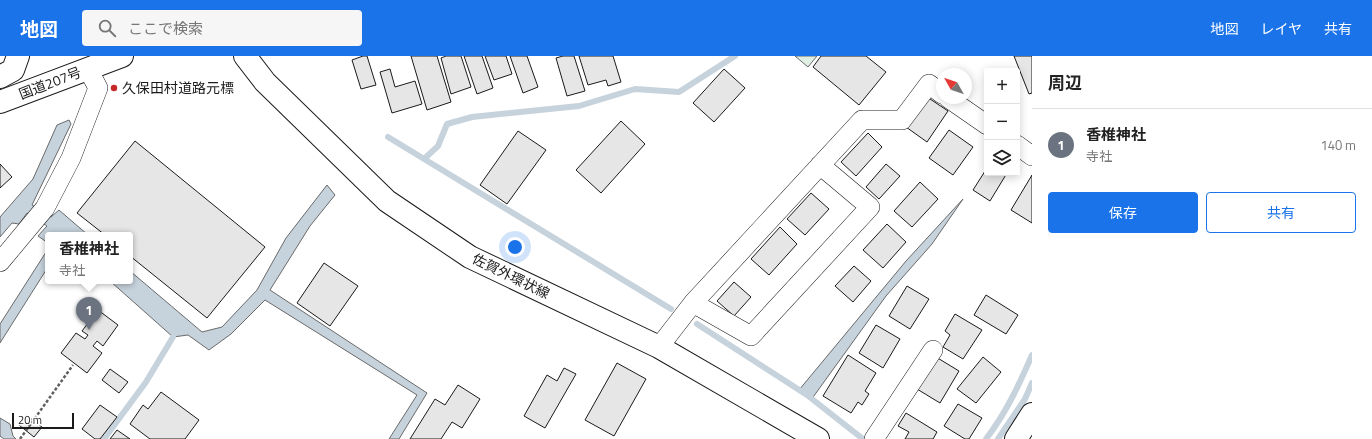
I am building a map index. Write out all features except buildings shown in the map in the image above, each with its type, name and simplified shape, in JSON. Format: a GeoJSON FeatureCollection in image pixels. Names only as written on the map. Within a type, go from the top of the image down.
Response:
{"type":"FeatureCollection","features":[{"type":"Feature","properties":{"kind":"main road"},"geometry":{"type":"LineString","coordinates":[[0,77],[13,70],[18,56]]}},
{"type":"Feature","properties":{"kind":"main road","name":"国道207号"},"geometry":{"type":"LineString","coordinates":[[0,102],[122,56]]}},
{"type":"Feature","properties":{"kind":"main road","name":"佐賀外環状線"},"geometry":{"type":"LineString","coordinates":[[245,56],[266,82],[387,201],[470,257],[659,347],[818,439]]}},
{"type":"Feature","properties":{"kind":"main road"},"geometry":{"type":"LineString","coordinates":[[1016,439],[1032,414]]}},
{"type":"Feature","properties":{"kind":"street"},"geometry":{"type":"LineString","coordinates":[[0,262],[39,215],[71,158],[98,88],[88,69]]}},
{"type":"Feature","properties":{"kind":"street"},"geometry":{"type":"LineString","coordinates":[[659,347],[693,303],[862,120],[902,120],[929,84],[936,89]]}},
{"type":"Feature","properties":{"kind":"street"},"geometry":{"type":"LineString","coordinates":[[957,104],[984,122]]}},
{"type":"Feature","properties":{"kind":"street"},"geometry":{"type":"LineString","coordinates":[[1020,147],[1032,156]]}},
{"type":"Feature","properties":{"kind":"street"},"geometry":{"type":"LineString","coordinates":[[693,303],[750,336],[870,207],[820,165]]}},
{"type":"Feature","properties":{"kind":"street"},"geometry":{"type":"LineString","coordinates":[[874,439],[933,350]]}},
{"type":"Feature","properties":{"kind":"path"},"geometry":{"type":"LineString","coordinates":[[21,438],[73,365]]}},
{"type":"Feature","properties":{"kind":"green space"},"geometry":{"type":"Polygon","coordinates":[[[795,56],[817,56],[808,67],[795,56]]]}},
{"type":"Feature","properties":{"kind":"shaded area"},"geometry":{"type":"Polygon","coordinates":[[[69,120],[71,124],[32,205],[51,217],[59,210],[85,232],[45,232],[45,241],[38,236],[47,226],[27,213],[19,224],[12,223],[0,237],[0,217],[33,179],[57,125],[69,120]]]}},
{"type":"Feature","properties":{"kind":"shaded area"},"geometry":{"type":"Polygon","coordinates":[[[327,185],[335,195],[310,226],[270,290],[427,393],[399,439],[389,439],[417,395],[265,300],[231,334],[209,350],[188,335],[173,337],[113,284],[133,284],[133,274],[202,332],[222,327],[257,290],[286,238],[327,185]]]}},
{"type":"Feature","properties":{"kind":"shaded area"},"geometry":{"type":"Polygon","coordinates":[[[963,199],[932,244],[886,296],[811,400],[799,390],[906,261],[963,199]]]}},
{"type":"Feature","properties":{"kind":"shaded area"},"geometry":{"type":"Polygon","coordinates":[[[45,254],[45,272],[0,343],[0,324],[45,254]]]}},
{"type":"Feature","properties":{"kind":"shaded area"},"geometry":{"type":"Polygon","coordinates":[[[0,418],[10,424],[13,436],[16,439],[4,439],[0,436],[0,418]]]}},
{"type":"Feature","properties":{"kind":"waterway"},"geometry":{"type":"LineString","coordinates":[[424,159],[438,146],[447,124],[472,117],[579,106],[635,89],[679,92],[735,56]]}},
{"type":"Feature","properties":{"kind":"waterway"},"geometry":{"type":"LineString","coordinates":[[388,137],[671,309]]}},
{"type":"Feature","properties":{"kind":"waterway"},"geometry":{"type":"LineString","coordinates":[[697,324],[807,395],[863,439]]}},
{"type":"Feature","properties":{"kind":"waterway"},"geometry":{"type":"LineString","coordinates":[[104,439],[146,382],[173,337]]}},
{"type":"Feature","properties":{"kind":"waterway"},"geometry":{"type":"LineString","coordinates":[[986,439],[1012,398],[1032,355]]}},
{"type":"Feature","properties":{"kind":"waterway"},"geometry":{"type":"LineString","coordinates":[[998,439],[1025,399],[1032,383]]}},
{"type":"Feature","properties":{"kind":"place","name":"久保田村道路元標"},"geometry":{"type":"Point","coordinates":[114,88]}},
{"type":"Feature","properties":{"kind":"place","name":"香椎神社"},"geometry":{"type":"Point","coordinates":[89,330]}}]}
